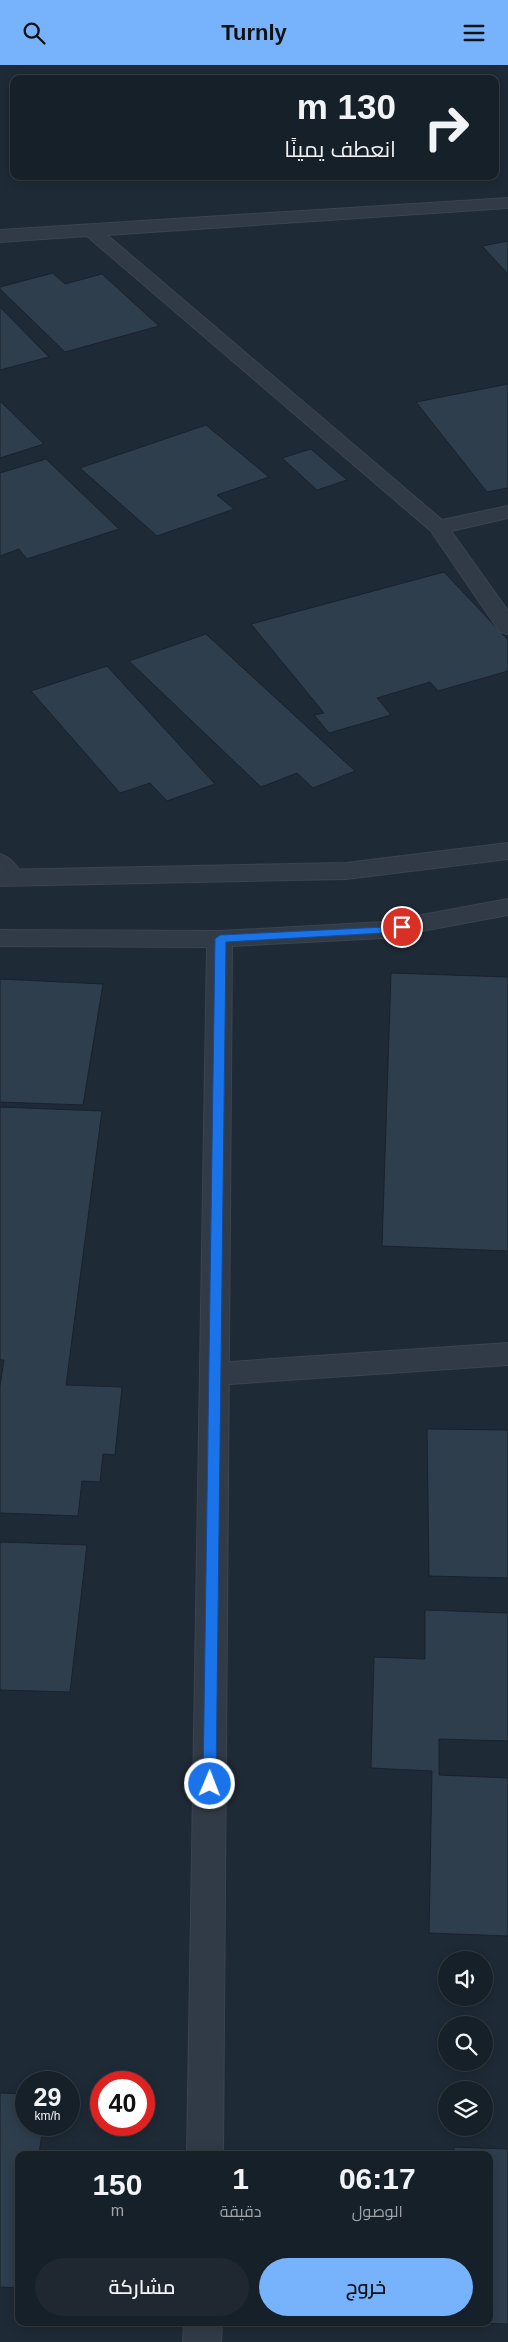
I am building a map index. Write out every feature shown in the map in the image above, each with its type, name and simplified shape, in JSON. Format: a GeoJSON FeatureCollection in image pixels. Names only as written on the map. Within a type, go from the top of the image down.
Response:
{"type":"FeatureCollection","features":[{"type":"Feature","properties":{"kind":"street"},"geometry":{"type":"LineString","coordinates":[[0,236],[508,203]]}},
{"type":"Feature","properties":{"kind":"street"},"geometry":{"type":"LineString","coordinates":[[91,230],[438,527],[508,627]]}},
{"type":"Feature","properties":{"kind":"street"},"geometry":{"type":"LineString","coordinates":[[438,527],[508,512]]}},
{"type":"Feature","properties":{"kind":"street"},"geometry":{"type":"LineString","coordinates":[[4,873],[346,871],[508,851]]}},
{"type":"Feature","properties":{"kind":"street"},"geometry":{"type":"LineString","coordinates":[[0,938],[220,939],[384,930],[508,907]]}},
{"type":"Feature","properties":{"kind":"street"},"geometry":{"type":"LineString","coordinates":[[205,2151],[220,939]]}},
{"type":"Feature","properties":{"kind":"street"},"geometry":{"type":"LineString","coordinates":[[215,1374],[508,1354]]}},
{"type":"Feature","properties":{"kind":"street"},"geometry":{"type":"LineString","coordinates":[[202,2342],[203,2326]]}},
{"type":"Feature","properties":{"kind":"building"},"geometry":{"type":"Polygon","coordinates":[[[508,241],[508,274],[482,246],[508,241]]]}},
{"type":"Feature","properties":{"kind":"building"},"geometry":{"type":"Polygon","coordinates":[[[53,273],[65,284],[102,274],[159,326],[65,352],[0,289],[0,287],[53,273]]]}},
{"type":"Feature","properties":{"kind":"building"},"geometry":{"type":"Polygon","coordinates":[[[0,307],[49,357],[0,370],[0,307]]]}},
{"type":"Feature","properties":{"kind":"building"},"geometry":{"type":"Polygon","coordinates":[[[508,384],[508,488],[487,492],[416,402],[508,384]]]}},
{"type":"Feature","properties":{"kind":"building"},"geometry":{"type":"Polygon","coordinates":[[[0,401],[44,444],[0,458],[0,401]]]}},
{"type":"Feature","properties":{"kind":"building"},"geometry":{"type":"Polygon","coordinates":[[[206,425],[269,477],[217,495],[234,509],[157,536],[80,468],[206,425]]]}},
{"type":"Feature","properties":{"kind":"building"},"geometry":{"type":"Polygon","coordinates":[[[311,449],[347,480],[317,490],[282,458],[311,449]]]}},
{"type":"Feature","properties":{"kind":"building"},"geometry":{"type":"Polygon","coordinates":[[[46,459],[119,529],[27,559],[19,549],[0,556],[0,473],[46,459]]]}},
{"type":"Feature","properties":{"kind":"building"},"geometry":{"type":"Polygon","coordinates":[[[444,572],[508,640],[508,671],[438,691],[430,682],[377,698],[391,715],[329,733],[314,715],[324,713],[251,624],[444,572]]]}},
{"type":"Feature","properties":{"kind":"building"},"geometry":{"type":"Polygon","coordinates":[[[206,634],[355,771],[313,788],[297,773],[261,787],[129,661],[206,634]]]}},
{"type":"Feature","properties":{"kind":"building"},"geometry":{"type":"Polygon","coordinates":[[[107,666],[215,784],[167,801],[150,783],[120,793],[31,691],[107,666]]]}},
{"type":"Feature","properties":{"kind":"building"},"geometry":{"type":"Polygon","coordinates":[[[391,973],[508,977],[508,1251],[382,1246],[391,973]]]}},
{"type":"Feature","properties":{"kind":"building"},"geometry":{"type":"Polygon","coordinates":[[[0,979],[103,984],[83,1105],[0,1102],[0,979]]]}},
{"type":"Feature","properties":{"kind":"building"},"geometry":{"type":"Polygon","coordinates":[[[0,1107],[102,1111],[66,1385],[122,1387],[115,1455],[103,1454],[100,1482],[82,1481],[78,1516],[0,1513],[0,1386],[4,1360],[0,1360],[0,1107]]]}},
{"type":"Feature","properties":{"kind":"building"},"geometry":{"type":"Polygon","coordinates":[[[427,1429],[508,1430],[508,1578],[429,1576],[427,1429]]]}},
{"type":"Feature","properties":{"kind":"building"},"geometry":{"type":"Polygon","coordinates":[[[0,1542],[87,1545],[70,1692],[0,1690],[0,1542]]]}},
{"type":"Feature","properties":{"kind":"building"},"geometry":{"type":"Polygon","coordinates":[[[425,1610],[508,1613],[508,1741],[439,1739],[439,1775],[508,1778],[508,1936],[429,1933],[432,1771],[371,1768],[374,1657],[425,1659],[425,1610]]]}},
{"type":"Feature","properties":{"kind":"building"},"geometry":{"type":"Polygon","coordinates":[[[0,2093],[15,2094],[15,2136],[42,2136],[40,2151],[15,2151],[15,2288],[0,2287],[0,2093]]]}},
{"type":"Feature","properties":{"kind":"building"},"geometry":{"type":"Polygon","coordinates":[[[454,2147],[508,2149],[508,2324],[493,2324],[493,2151],[454,2151],[454,2147]]]}},
{"type":"Feature","properties":{"kind":"route"},"geometry":{"type":"LineString","coordinates":[[210,1784],[220,939],[384,930],[402,927]]}}]}
